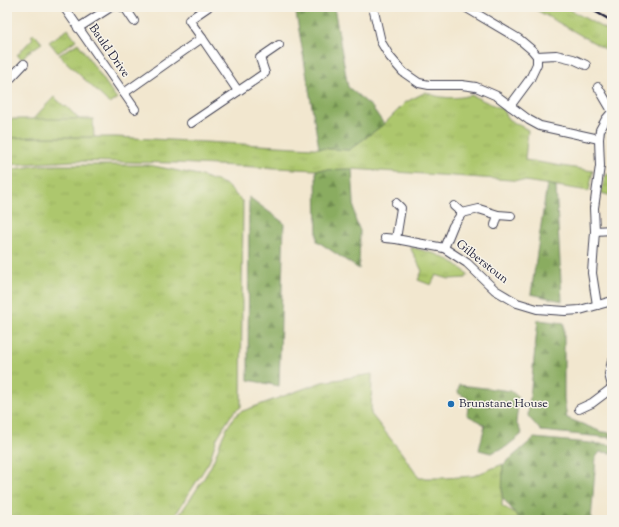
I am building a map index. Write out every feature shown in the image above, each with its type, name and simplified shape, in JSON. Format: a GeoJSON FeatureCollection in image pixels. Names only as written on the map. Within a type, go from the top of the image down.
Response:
{"type":"FeatureCollection","features":[{"type":"Feature","properties":{"kind":"street","name":"Bauld Drive"},"geometry":{"type":"LineString","coordinates":[[64,7],[135,109]]}},
{"type":"Feature","properties":{"kind":"street"},"geometry":{"type":"LineString","coordinates":[[78,28],[111,7]]}},
{"type":"Feature","properties":{"kind":"street"},"geometry":{"type":"LineString","coordinates":[[122,7],[126,9],[134,21]]}},
{"type":"Feature","properties":{"kind":"street"},"geometry":{"type":"LineString","coordinates":[[208,7],[189,20],[238,90]]}},
{"type":"Feature","properties":{"kind":"street"},"geometry":{"type":"LineString","coordinates":[[373,7],[381,42],[390,57],[403,72],[419,83],[429,85],[462,85],[476,87],[497,96],[540,126],[598,139]]}},
{"type":"Feature","properties":{"kind":"street"},"geometry":{"type":"LineString","coordinates":[[465,7],[519,39],[537,56],[537,64],[530,80],[510,106]]}},
{"type":"Feature","properties":{"kind":"street"},"geometry":{"type":"LineString","coordinates":[[124,94],[202,38]]}},
{"type":"Feature","properties":{"kind":"street"},"geometry":{"type":"LineString","coordinates":[[191,123],[265,72],[260,58],[279,45]]}},
{"type":"Feature","properties":{"kind":"street"},"geometry":{"type":"LineString","coordinates":[[537,56],[556,55],[573,59],[586,65]]}},
{"type":"Feature","properties":{"kind":"street"},"geometry":{"type":"LineString","coordinates":[[7,82],[24,64]]}},
{"type":"Feature","properties":{"kind":"street"},"geometry":{"type":"LineString","coordinates":[[597,305],[592,273],[595,231],[594,208],[600,166],[598,139],[600,130],[612,112],[598,87]]}},
{"type":"Feature","properties":{"kind":"street"},"geometry":{"type":"LineString","coordinates":[[396,239],[402,206]]}},
{"type":"Feature","properties":{"kind":"street"},"geometry":{"type":"LineString","coordinates":[[454,206],[462,213],[479,209],[498,215],[511,216]]}},
{"type":"Feature","properties":{"kind":"street","name":"Gilberstoun"},"geometry":{"type":"LineString","coordinates":[[444,248],[453,226],[462,213]]}},
{"type":"Feature","properties":{"kind":"street"},"geometry":{"type":"LineString","coordinates":[[495,225],[498,215]]}},
{"type":"Feature","properties":{"kind":"street"},"geometry":{"type":"LineString","coordinates":[[595,231],[612,230]]}},
{"type":"Feature","properties":{"kind":"street","name":"Gilberstoun"},"geometry":{"type":"LineString","coordinates":[[385,238],[444,248],[467,263],[495,290],[517,303],[537,309],[565,311],[580,310],[612,301]]}},
{"type":"Feature","properties":{"kind":"street"},"geometry":{"type":"LineString","coordinates":[[579,409],[592,403],[612,387],[609,374],[612,361]]}},
{"type":"Feature","properties":{"kind":"green space"},"geometry":{"type":"Polygon","coordinates":[[[295,7],[334,7],[348,87],[372,107],[384,124],[349,150],[319,148],[295,7]]]}},
{"type":"Feature","properties":{"kind":"green space"},"geometry":{"type":"Polygon","coordinates":[[[531,7],[565,7],[612,33],[612,53],[531,7]]]}},
{"type":"Feature","properties":{"kind":"green space"},"geometry":{"type":"Polygon","coordinates":[[[68,29],[76,40],[58,53],[49,42],[68,29]]]}},
{"type":"Feature","properties":{"kind":"green space"},"geometry":{"type":"Polygon","coordinates":[[[34,34],[42,43],[27,53],[22,59],[17,55],[33,38],[31,36],[34,34]]]}},
{"type":"Feature","properties":{"kind":"green space"},"geometry":{"type":"Polygon","coordinates":[[[78,43],[117,99],[110,104],[59,55],[78,43]]]}},
{"type":"Feature","properties":{"kind":"green space"},"geometry":{"type":"Polygon","coordinates":[[[426,92],[436,96],[448,98],[471,95],[502,109],[508,119],[528,130],[525,160],[593,171],[589,191],[525,181],[352,169],[316,170],[175,163],[72,161],[7,165],[7,138],[116,137],[349,150],[384,124],[406,102],[426,92]]]}},
{"type":"Feature","properties":{"kind":"green space"},"geometry":{"type":"Polygon","coordinates":[[[54,97],[65,107],[66,106],[79,119],[32,120],[54,97]]]}},
{"type":"Feature","properties":{"kind":"green space"},"geometry":{"type":"Polygon","coordinates":[[[7,119],[93,119],[94,137],[7,138],[7,119]]]}},
{"type":"Feature","properties":{"kind":"green space"},"geometry":{"type":"Polygon","coordinates":[[[41,165],[149,165],[198,175],[225,184],[243,202],[241,407],[230,417],[217,438],[209,462],[172,520],[7,520],[7,170],[41,165]]]}},
{"type":"Feature","properties":{"kind":"green space"},"geometry":{"type":"Polygon","coordinates":[[[352,169],[355,219],[360,231],[359,269],[317,241],[316,170],[352,169]]]}},
{"type":"Feature","properties":{"kind":"green space"},"geometry":{"type":"Polygon","coordinates":[[[606,174],[612,176],[612,196],[601,193],[606,174]]]}},
{"type":"Feature","properties":{"kind":"green space"},"geometry":{"type":"Polygon","coordinates":[[[547,184],[556,186],[562,301],[531,294],[547,184]]]}},
{"type":"Feature","properties":{"kind":"green space"},"geometry":{"type":"Polygon","coordinates":[[[249,197],[284,223],[279,386],[248,380],[249,197]]]}},
{"type":"Feature","properties":{"kind":"green space"},"geometry":{"type":"Polygon","coordinates":[[[410,247],[436,254],[453,262],[468,274],[466,278],[449,279],[436,275],[431,285],[418,280],[422,271],[410,247]]]}},
{"type":"Feature","properties":{"kind":"green space"},"geometry":{"type":"Polygon","coordinates":[[[538,320],[564,323],[564,399],[567,418],[602,432],[612,433],[612,438],[541,431],[528,416],[538,320]]]}},
{"type":"Feature","properties":{"kind":"green space"},"geometry":{"type":"Polygon","coordinates":[[[372,374],[371,414],[419,478],[473,476],[503,464],[502,506],[528,520],[176,520],[210,468],[229,424],[240,412],[322,382],[372,374]]]}},
{"type":"Feature","properties":{"kind":"green space"},"geometry":{"type":"Polygon","coordinates":[[[459,385],[511,391],[519,398],[516,422],[522,434],[506,447],[491,453],[479,450],[485,425],[467,415],[469,399],[458,393],[459,385]]]}},
{"type":"Feature","properties":{"kind":"green space"},"geometry":{"type":"Polygon","coordinates":[[[534,438],[612,445],[612,453],[600,452],[596,457],[591,520],[528,520],[519,518],[502,497],[503,465],[534,438]]]}},
{"type":"Feature","properties":{"kind":"railway"},"geometry":{"type":"LineString","coordinates":[[587,7],[612,21]]}},
{"type":"Feature","properties":{"kind":"place","name":"Brunstane House"},"geometry":{"type":"Point","coordinates":[451,404]}}]}
